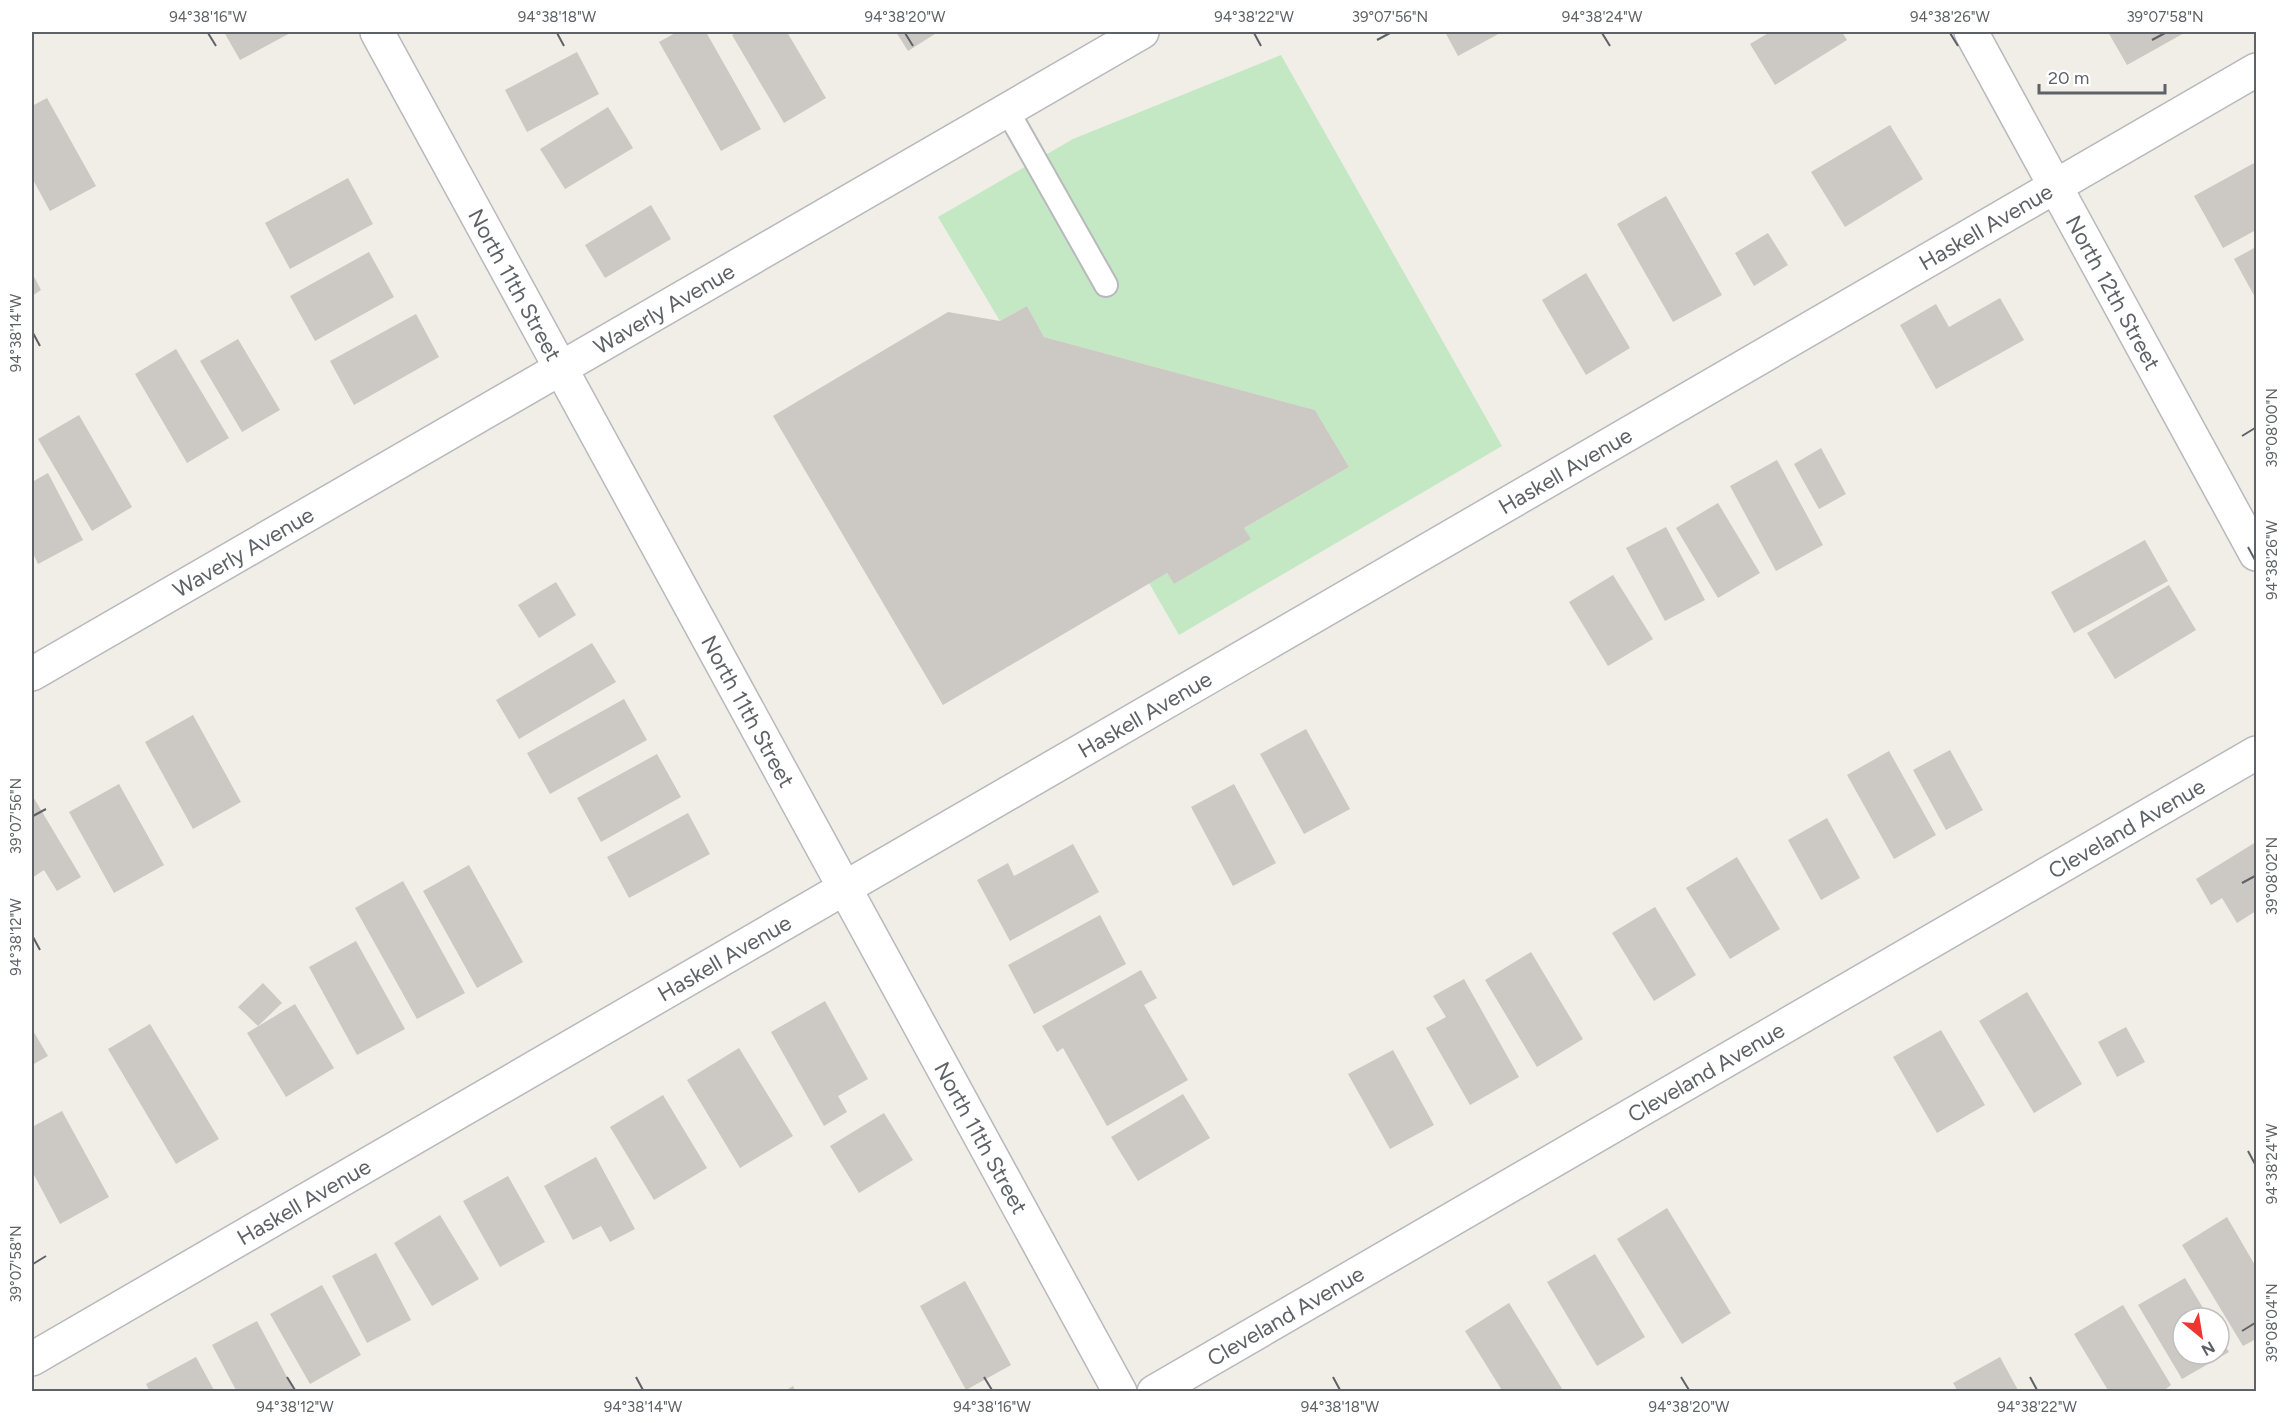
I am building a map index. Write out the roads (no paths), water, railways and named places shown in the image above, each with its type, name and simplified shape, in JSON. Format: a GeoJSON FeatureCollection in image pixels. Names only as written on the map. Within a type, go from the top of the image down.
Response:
{"type":"FeatureCollection","features":[{"type":"Feature","properties":{"kind":"street","name":"North 11th Street"},"geometry":{"type":"LineString","coordinates":[[377,32],[1120,1392]]}},
{"type":"Feature","properties":{"kind":"street","name":"Waverly Avenue"},"geometry":{"type":"LineString","coordinates":[[32,674],[1142,32]]}},
{"type":"Feature","properties":{"kind":"street","name":"North 12th Street"},"geometry":{"type":"LineString","coordinates":[[1971,32],[2058,187],[2256,554]]}},
{"type":"Feature","properties":{"kind":"street","name":"Haskell Avenue"},"geometry":{"type":"LineString","coordinates":[[32,1359],[2058,187],[2256,70]]}},
{"type":"Feature","properties":{"kind":"street","name":"Cleveland Avenue"},"geometry":{"type":"LineString","coordinates":[[1154,1392],[2256,753]]}},
{"type":"Feature","properties":{"kind":"lane"},"geometry":{"type":"LineString","coordinates":[[1007,110],[1107,285]]}}]}
